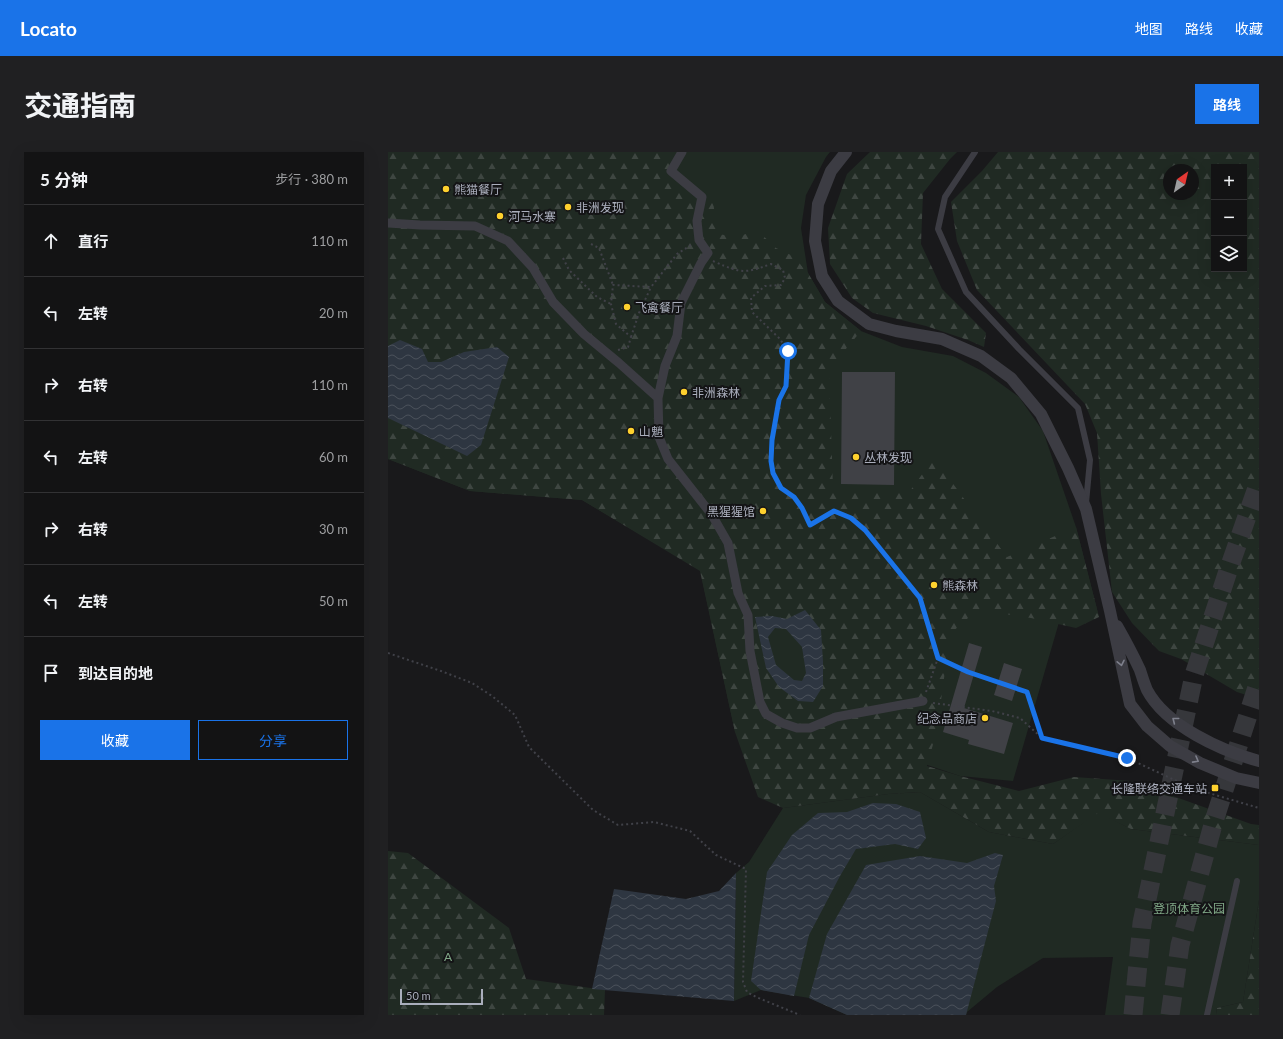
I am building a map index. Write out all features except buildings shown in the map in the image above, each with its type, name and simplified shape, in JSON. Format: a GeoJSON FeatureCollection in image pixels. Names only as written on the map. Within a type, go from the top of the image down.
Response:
{"type":"FeatureCollection","features":[{"type":"Feature","properties":{"kind":"street"},"geometry":{"type":"LineString","coordinates":[[682,152],[671,171],[702,197],[697,221],[699,240],[708,253],[701,262],[681,303],[677,336],[665,366],[658,398],[659,437],[668,459],[712,515],[728,543],[738,593],[748,614],[751,658],[760,702],[766,714],[782,724],[798,728],[810,728],[836,717],[923,701]]}},
{"type":"Feature","properties":{"kind":"street"},"geometry":{"type":"LineString","coordinates":[[846,152],[831,171],[818,204],[815,242],[822,276],[838,301],[869,324],[896,331],[942,338],[981,356],[1010,378],[1041,414],[1068,468],[1086,509],[1130,704],[1146,726],[1170,746],[1200,763],[1236,778],[1259,783]]}},
{"type":"Feature","properties":{"kind":"street"},"geometry":{"type":"LineString","coordinates":[[388,222],[420,225],[475,226],[508,241],[534,268],[553,302],[584,334],[658,398]]}},
{"type":"Feature","properties":{"kind":"street"},"geometry":{"type":"LineString","coordinates":[[1110,611],[1140,670],[1148,691],[1164,711],[1189,731],[1212,745],[1259,761]]}},
{"type":"Feature","properties":{"kind":"lane"},"geometry":{"type":"LineString","coordinates":[[974,152],[945,196],[938,230],[966,292],[1078,408],[1090,460],[1086,509]]}},
{"type":"Feature","properties":{"kind":"lane"},"geometry":{"type":"LineString","coordinates":[[1207,1015],[1237,881]]}},
{"type":"Feature","properties":{"kind":"path"},"geometry":{"type":"LineString","coordinates":[[607,353],[628,347],[639,313],[652,287],[677,254],[699,240]]}},
{"type":"Feature","properties":{"kind":"path"},"geometry":{"type":"LineString","coordinates":[[591,244],[599,248],[613,285],[611,304],[616,324],[631,337]]}},
{"type":"Feature","properties":{"kind":"path"},"geometry":{"type":"LineString","coordinates":[[708,253],[714,262],[733,270],[744,272],[771,264],[783,270],[784,278],[781,285],[765,286],[751,298],[752,312],[780,339],[788,351],[786,386],[779,400],[772,440],[771,461],[773,473],[781,488],[794,497],[802,508],[810,525],[834,511],[851,518],[865,530],[920,598],[938,658],[923,701],[992,711],[1020,718],[1042,738],[1127,758],[1192,788],[1259,808]]}},
{"type":"Feature","properties":{"kind":"path"},"geometry":{"type":"LineString","coordinates":[[564,258],[569,270],[597,297],[611,304]]}},
{"type":"Feature","properties":{"kind":"path"},"geometry":{"type":"LineString","coordinates":[[613,285],[652,287]]}},
{"type":"Feature","properties":{"kind":"path"},"geometry":{"type":"LineString","coordinates":[[388,653],[472,683],[492,696],[515,715],[529,746],[593,810],[599,814],[618,825],[654,822],[690,831],[716,855],[746,868],[743,982],[747,992],[800,1015]]}},
{"type":"Feature","properties":{"kind":"path"},"geometry":{"type":"LineString","coordinates":[[938,658],[968,672],[1027,692],[1042,738]]}},
{"type":"Feature","properties":{"kind":"green space"},"geometry":{"type":"Polygon","coordinates":[[[388,152],[830,152],[806,195],[801,228],[808,273],[825,302],[861,331],[902,347],[953,356],[986,373],[1019,397],[1043,431],[1076,527],[1099,617],[1062,612],[1013,781],[960,776],[874,747],[763,751],[735,732],[700,570],[582,500],[470,491],[388,459],[388,152]]]}},
{"type":"Feature","properties":{"kind":"green space"},"geometry":{"type":"Polygon","coordinates":[[[388,152],[687,152],[677,169],[713,202],[718,234],[737,237],[757,230],[776,248],[793,256],[808,273],[825,302],[861,331],[829,369],[833,489],[910,491],[934,458],[1007,557],[1076,527],[1099,617],[1076,628],[1031,618],[977,610],[950,634],[937,730],[927,766],[1019,791],[1074,777],[1131,781],[1251,824],[1259,825],[1259,845],[1131,829],[1098,813],[1053,844],[989,832],[920,792],[888,794],[783,808],[758,797],[735,732],[700,571],[582,500],[470,491],[388,459],[388,418],[467,456],[464,352],[441,362],[428,362],[422,349],[401,340],[388,346],[388,152]],[[772,616],[755,618],[766,668],[798,701],[823,662],[787,619],[772,616]]]}},
{"type":"Feature","properties":{"kind":"green space"},"geometry":{"type":"Polygon","coordinates":[[[870,152],[957,152],[923,193],[921,244],[942,289],[986,333],[984,347],[926,326],[873,313],[852,298],[830,264],[828,228],[847,174],[870,152]]]}},
{"type":"Feature","properties":{"kind":"green space"},"geometry":{"type":"Polygon","coordinates":[[[998,152],[1259,152],[1259,699],[1237,692],[1181,659],[1159,651],[1132,623],[1112,592],[1101,494],[1097,433],[1085,404],[977,290],[957,241],[951,202],[982,171],[998,152]]]}},
{"type":"Feature","properties":{"kind":"green space","name":"登顶体育公园"},"geometry":{"type":"Polygon","coordinates":[[[920,792],[989,832],[1053,844],[1098,812],[1131,829],[1259,845],[1259,900],[1243,1002],[1217,1008],[1216,1015],[1105,1015],[1113,957],[1043,958],[997,987],[967,1012],[966,1015],[847,1015],[809,998],[761,990],[734,1001],[736,873],[749,862],[783,808],[888,794],[920,792]]]}},
{"type":"Feature","properties":{"kind":"green space","name":"A"},"geometry":{"type":"Polygon","coordinates":[[[388,851],[408,853],[509,928],[526,979],[605,990],[604,1015],[388,1015],[388,851]]]}},
{"type":"Feature","properties":{"kind":"green space"},"geometry":{"type":"Polygon","coordinates":[[[1259,900],[1259,1015],[1216,1015],[1217,1008],[1243,1002],[1259,900]]]}},
{"type":"Feature","properties":{"kind":"water"},"geometry":{"type":"Polygon","coordinates":[[[400,340],[422,349],[428,362],[441,362],[464,352],[497,347],[509,357],[481,445],[467,456],[388,418],[388,346],[400,340]]]}},
{"type":"Feature","properties":{"kind":"water"},"geometry":{"type":"Polygon","coordinates":[[[805,610],[821,630],[823,686],[813,702],[798,701],[779,687],[766,668],[755,617],[772,616],[787,619],[805,610]],[[775,628],[768,637],[776,665],[794,680],[802,681],[806,673],[802,647],[786,629],[775,628]]]}},
{"type":"Feature","properties":{"kind":"water"},"geometry":{"type":"Polygon","coordinates":[[[873,803],[896,804],[920,812],[926,838],[918,849],[895,844],[856,849],[809,935],[794,996],[761,990],[751,981],[767,872],[792,835],[818,813],[847,812],[873,803]]]}},
{"type":"Feature","properties":{"kind":"water"},"geometry":{"type":"Polygon","coordinates":[[[995,853],[1003,855],[994,886],[996,901],[966,1015],[847,1015],[809,998],[827,934],[866,865],[920,856],[967,863],[995,853]]]}},
{"type":"Feature","properties":{"kind":"water"},"geometry":{"type":"Polygon","coordinates":[[[736,873],[734,1001],[592,989],[614,889],[686,899],[719,891],[736,873]]]}},
{"type":"Feature","properties":{"kind":"tunnel"},"geometry":{"type":"LineString","coordinates":[[1133,1015],[1142,923],[1194,675],[1259,482]]}},
{"type":"Feature","properties":{"kind":"tunnel"},"geometry":{"type":"LineString","coordinates":[[1170,1015],[1180,945],[1214,821],[1259,681]]}},
{"type":"Feature","properties":{"kind":"place","name":"熊猫餐厅"},"geometry":{"type":"Point","coordinates":[446,189]}},
{"type":"Feature","properties":{"kind":"place","name":"非洲发现"},"geometry":{"type":"Point","coordinates":[568,207]}},
{"type":"Feature","properties":{"kind":"place","name":"河马水寨"},"geometry":{"type":"Point","coordinates":[500,216]}},
{"type":"Feature","properties":{"kind":"place","name":"飞禽餐厅"},"geometry":{"type":"Point","coordinates":[627,307]}},
{"type":"Feature","properties":{"kind":"place","name":"非洲森林"},"geometry":{"type":"Point","coordinates":[684,392]}},
{"type":"Feature","properties":{"kind":"place","name":"山魈"},"geometry":{"type":"Point","coordinates":[631,431]}},
{"type":"Feature","properties":{"kind":"place","name":"丛林发现"},"geometry":{"type":"Point","coordinates":[856,457]}},
{"type":"Feature","properties":{"kind":"place","name":"黑猩猩馆"},"geometry":{"type":"Point","coordinates":[763,511]}},
{"type":"Feature","properties":{"kind":"place","name":"熊森林"},"geometry":{"type":"Point","coordinates":[934,585]}},
{"type":"Feature","properties":{"kind":"place","name":"纪念品商店"},"geometry":{"type":"Point","coordinates":[985,718]}},
{"type":"Feature","properties":{"kind":"place","name":"长隆联络交通车站"},"geometry":{"type":"Point","coordinates":[1215,788]}},
{"type":"Feature","properties":{"kind":"route"},"geometry":{"type":"LineString","coordinates":[[788,351],[786,386],[779,400],[772,440],[771,461],[773,473],[781,488],[794,497],[802,508],[810,525],[817,519],[834,511],[851,518],[865,530],[920,598],[938,658],[968,672],[1027,692],[1042,738],[1127,758]]}}]}
